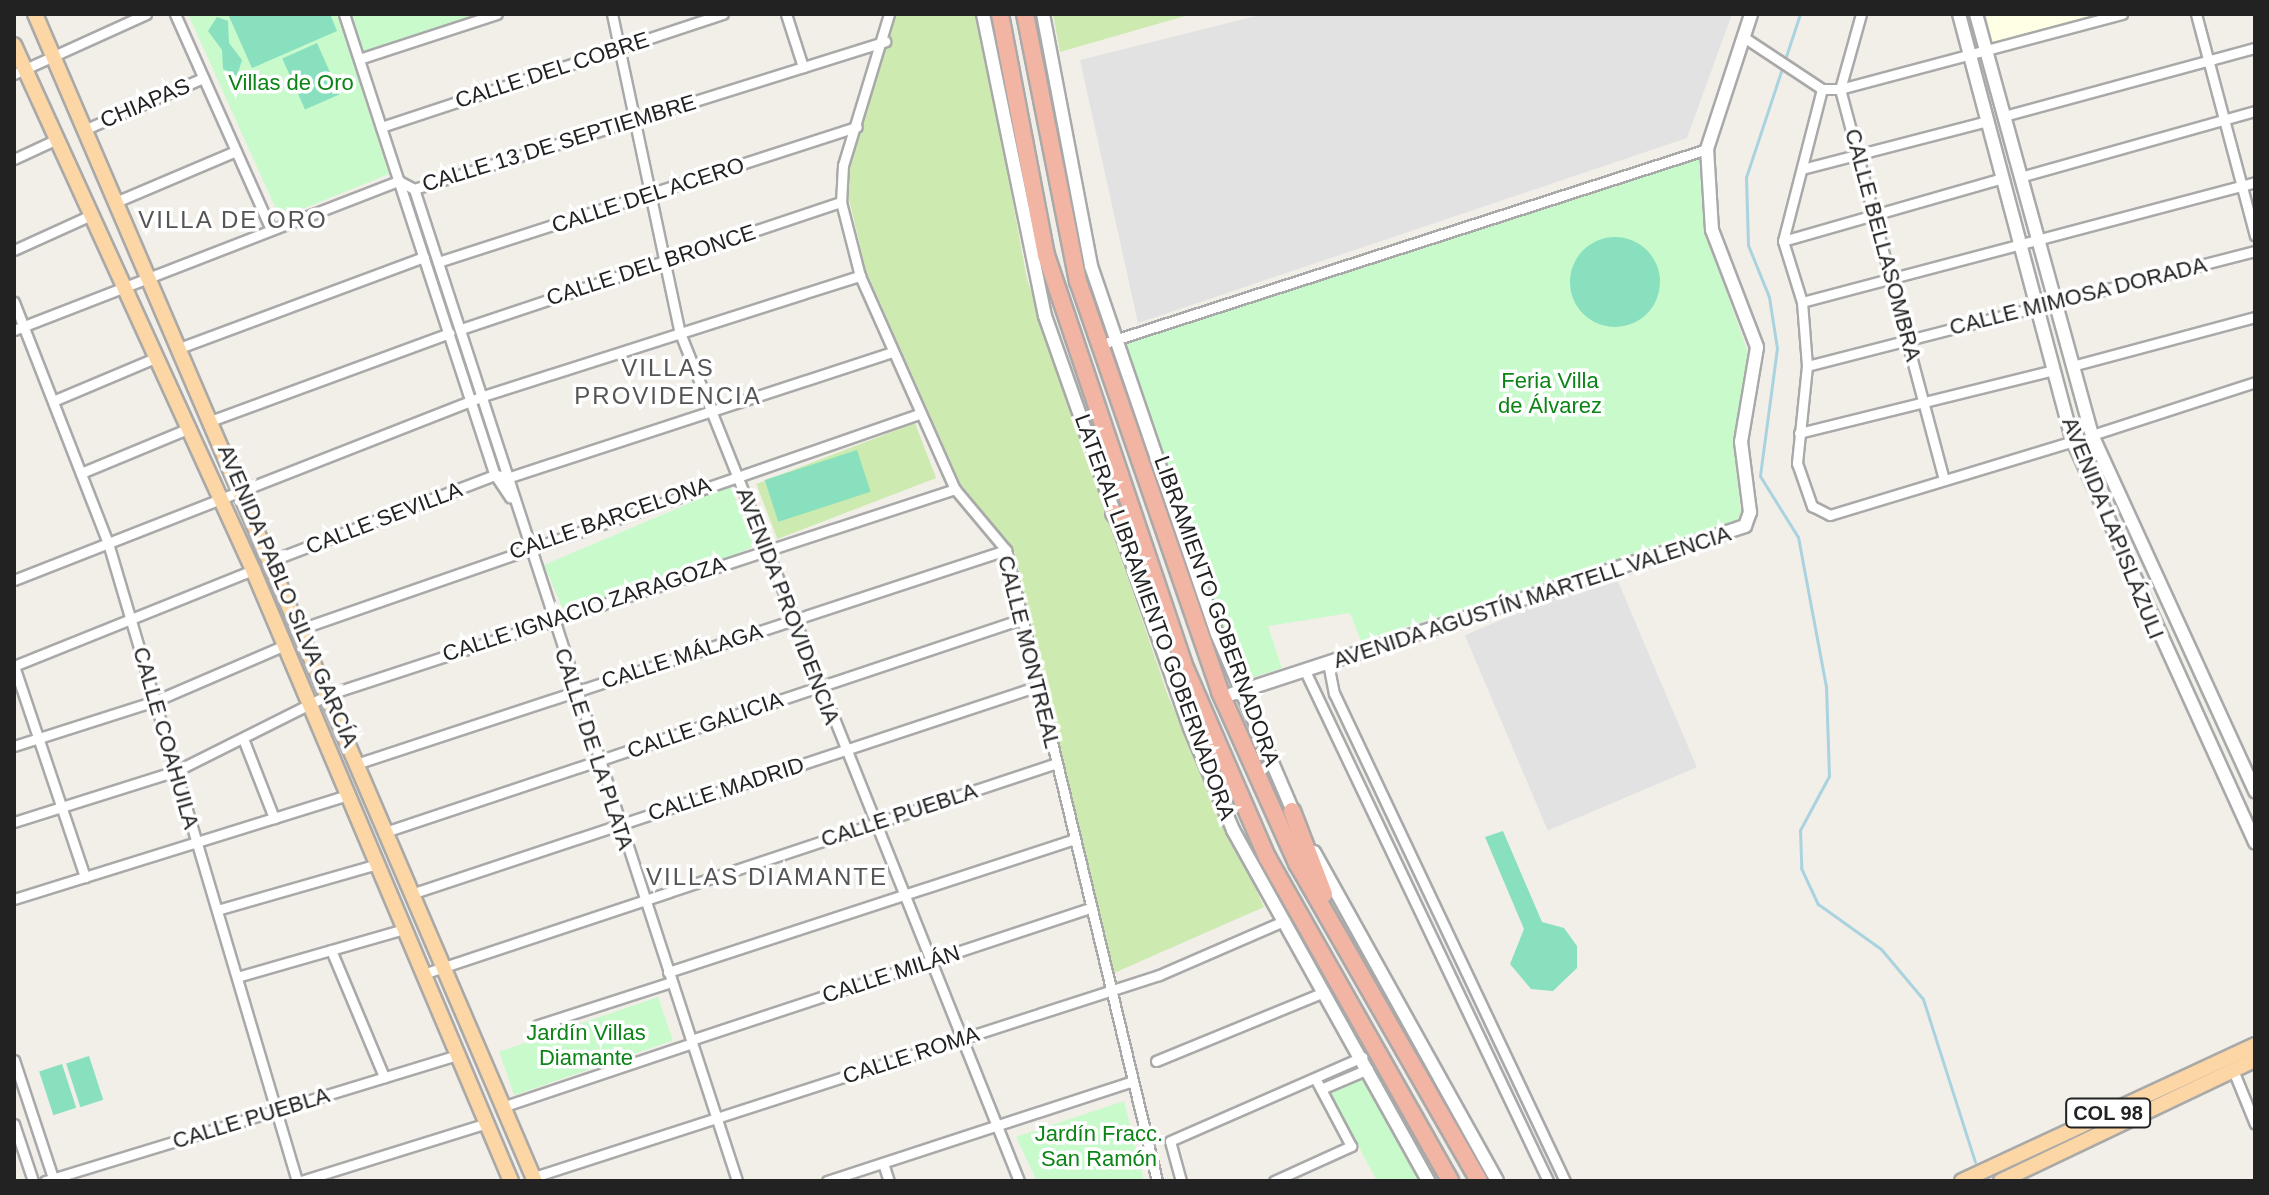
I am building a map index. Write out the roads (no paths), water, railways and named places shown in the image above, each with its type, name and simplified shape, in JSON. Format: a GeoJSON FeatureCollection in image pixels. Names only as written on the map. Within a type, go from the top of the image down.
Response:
{"type":"FeatureCollection","features":[{"type":"Feature","properties":{"kind":"highway","name":"LIBRAMIENTO GOBERNADORA"},"geometry":{"type":"LineString","coordinates":[[1000,14],[1046,255],[1142,546],[1240,806],[1450,1181]]}},
{"type":"Feature","properties":{"kind":"highway","name":"LIBRAMIENTO GOBERNADORA"},"geometry":{"type":"LineString","coordinates":[[1025,14],[1064,225],[1107,342],[1222,697],[1277,825],[1479,1181]]}},
{"type":"Feature","properties":{"kind":"highway"},"geometry":{"type":"LineString","coordinates":[[1114,513],[1142,546]]}},
{"type":"Feature","properties":{"kind":"highway"},"geometry":{"type":"LineString","coordinates":[[1292,811],[1336,930]]}},
{"type":"Feature","properties":{"kind":"highway"},"geometry":{"type":"LineString","coordinates":[[1420,1130],[1437,1181]]}},
{"type":"Feature","properties":{"kind":"main road","name":"AVENIDA PABLO SILVA GARCÍA"},"geometry":{"type":"LineString","coordinates":[[35,14],[153,276],[535,1179]]}},
{"type":"Feature","properties":{"kind":"main road","name":"AVENIDA PABLO SILVA GARCÍA"},"geometry":{"type":"LineString","coordinates":[[14,45],[20,72],[57,139],[253,570],[511,1181]]}},
{"type":"Feature","properties":{"kind":"main road","name":"COL 98"},"geometry":{"type":"LineString","coordinates":[[1962,1181],[2255,1045]]}},
{"type":"Feature","properties":{"kind":"main road","name":"COL 98"},"geometry":{"type":"LineString","coordinates":[[2001,1181],[2255,1060]]}},
{"type":"Feature","properties":{"kind":"street"},"geometry":{"type":"LineString","coordinates":[[20,72],[146,14]]}},
{"type":"Feature","properties":{"kind":"street"},"geometry":{"type":"LineString","coordinates":[[175,14],[271,230]]}},
{"type":"Feature","properties":{"kind":"street","name":"CALLE DE LA PLATA"},"geometry":{"type":"LineString","coordinates":[[344,14],[495,475],[512,500]]}},
{"type":"Feature","properties":{"kind":"street"},"geometry":{"type":"LineString","coordinates":[[359,59],[497,14]]}},
{"type":"Feature","properties":{"kind":"street","name":"AVENIDA PROVIDENCIA"},"geometry":{"type":"LineString","coordinates":[[612,14],[680,333],[958,1040],[1019,1181]]}},
{"type":"Feature","properties":{"kind":"street","name":"CALLE DEL COBRE"},"geometry":{"type":"LineString","coordinates":[[381,127],[723,14]]}},
{"type":"Feature","properties":{"kind":"street"},"geometry":{"type":"LineString","coordinates":[[786,14],[803,67]]}},
{"type":"Feature","properties":{"kind":"street","name":"CALLE MONTREAL"},"geometry":{"type":"LineString","coordinates":[[889,14],[885,41],[843,165],[841,202],[860,276],[919,414],[955,489],[1006,550],[1157,1181]]}},
{"type":"Feature","properties":{"kind":"street","name":"LATERAL LIBRAMIENTO GOBERNADORA"},"geometry":{"type":"LineString","coordinates":[[983,14],[1045,316],[1221,801],[1428,1181]]}},
{"type":"Feature","properties":{"kind":"street"},"geometry":{"type":"LineString","coordinates":[[1043,14],[1107,342],[1239,692],[1292,811],[1497,1181]]}},
{"type":"Feature","properties":{"kind":"street","name":"AVENIDA AGUSTÍN MARTELL VALENCIA"},"geometry":{"type":"LineString","coordinates":[[1222,697],[1737,531],[1749,520],[1741,442],[1757,347],[1712,230],[1707,149],[1751,14]]}},
{"type":"Feature","properties":{"kind":"street","name":"AVENIDA LAPISLÁZULI"},"geometry":{"type":"LineString","coordinates":[[1959,14],[2073,441],[2141,602],[2255,843]]}},
{"type":"Feature","properties":{"kind":"street","name":"AVENIDA LAPISLÁZULI"},"geometry":{"type":"LineString","coordinates":[[1976,14],[2092,435],[2255,791]]}},
{"type":"Feature","properties":{"kind":"street"},"geometry":{"type":"LineString","coordinates":[[1742,36],[1822,89],[1840,89],[2122,14]]}},
{"type":"Feature","properties":{"kind":"street"},"geometry":{"type":"LineString","coordinates":[[2196,14],[2255,235]]}},
{"type":"Feature","properties":{"kind":"street"},"geometry":{"type":"LineString","coordinates":[[1840,89],[1864,15]]}},
{"type":"Feature","properties":{"kind":"street","name":"CALLE 13 DE SEPTIEMBRE"},"geometry":{"type":"LineString","coordinates":[[19,328],[399,181],[414,189],[885,41]]}},
{"type":"Feature","properties":{"kind":"street"},"geometry":{"type":"LineString","coordinates":[[2004,116],[2255,48]]}},
{"type":"Feature","properties":{"kind":"street","name":"CHIAPAS"},"geometry":{"type":"LineString","coordinates":[[86,129],[203,78]]}},
{"type":"Feature","properties":{"kind":"street"},"geometry":{"type":"LineString","coordinates":[[1822,89],[1783,241],[1802,302],[1807,366],[1799,433],[1801,483],[1819,514],[2073,441]]}},
{"type":"Feature","properties":{"kind":"street","name":"CALLE BELLASOMBRA"},"geometry":{"type":"LineString","coordinates":[[1840,89],[1894,278],[1944,479]]}},
{"type":"Feature","properties":{"kind":"street"},"geometry":{"type":"LineString","coordinates":[[2020,177],[2255,111]]}},
{"type":"Feature","properties":{"kind":"street"},"geometry":{"type":"LineString","coordinates":[[1802,169],[1988,121]]}},
{"type":"Feature","properties":{"kind":"street","name":"CALLE DEL ACERO"},"geometry":{"type":"LineString","coordinates":[[438,262],[857,127]]}},
{"type":"Feature","properties":{"kind":"street"},"geometry":{"type":"LineString","coordinates":[[14,159],[57,139]]}},
{"type":"Feature","properties":{"kind":"street"},"geometry":{"type":"LineString","coordinates":[[1107,342],[1707,149]]}},
{"type":"Feature","properties":{"kind":"street"},"geometry":{"type":"LineString","coordinates":[[118,201],[236,151]]}},
{"type":"Feature","properties":{"kind":"street"},"geometry":{"type":"LineString","coordinates":[[1783,241],[2003,178]]}},
{"type":"Feature","properties":{"kind":"street"},"geometry":{"type":"LineString","coordinates":[[1802,302],[2255,182]]}},
{"type":"Feature","properties":{"kind":"street","name":"CALLE DE LA PLATA"},"geometry":{"type":"LineString","coordinates":[[414,189],[510,477],[512,500],[737,1181]]}},
{"type":"Feature","properties":{"kind":"street","name":"CALLE DEL BRONCE"},"geometry":{"type":"LineString","coordinates":[[461,329],[841,202]]}},
{"type":"Feature","properties":{"kind":"street"},"geometry":{"type":"LineString","coordinates":[[14,250],[91,215]]}},
{"type":"Feature","properties":{"kind":"street","name":"CALLE MIMOSA DORADA"},"geometry":{"type":"LineString","coordinates":[[1807,366],[2255,251]]}},
{"type":"Feature","properties":{"kind":"street"},"geometry":{"type":"LineString","coordinates":[[182,347],[424,257]]}},
{"type":"Feature","properties":{"kind":"street"},"geometry":{"type":"LineString","coordinates":[[14,580],[483,396],[860,276]]}},
{"type":"Feature","properties":{"kind":"street","name":"CALLE COAHUILA"},"geometry":{"type":"LineString","coordinates":[[14,302],[19,328],[53,401],[108,543],[299,1181]]}},
{"type":"Feature","properties":{"kind":"street"},"geometry":{"type":"LineString","coordinates":[[2072,366],[2255,317]]}},
{"type":"Feature","properties":{"kind":"street"},"geometry":{"type":"LineString","coordinates":[[213,420],[449,333]]}},
{"type":"Feature","properties":{"kind":"street"},"geometry":{"type":"LineString","coordinates":[[495,475],[510,477],[893,352]]}},
{"type":"Feature","properties":{"kind":"street"},"geometry":{"type":"LineString","coordinates":[[53,401],[155,358]]}},
{"type":"Feature","properties":{"kind":"street"},"geometry":{"type":"LineString","coordinates":[[1799,433],[2053,370]]}},
{"type":"Feature","properties":{"kind":"street"},"geometry":{"type":"LineString","coordinates":[[2092,435],[2255,382]]}},
{"type":"Feature","properties":{"kind":"street","name":"CALLE BARCELONA"},"geometry":{"type":"LineString","coordinates":[[303,628],[527,546],[919,414]]}},
{"type":"Feature","properties":{"kind":"street"},"geometry":{"type":"LineString","coordinates":[[81,473],[187,429]]}},
{"type":"Feature","properties":{"kind":"street","name":"CALLE SEVILLA"},"geometry":{"type":"LineString","coordinates":[[273,560],[495,475]]}},
{"type":"Feature","properties":{"kind":"street","name":"CALLE IGNACIO ZARAGOZA"},"geometry":{"type":"LineString","coordinates":[[14,822],[176,771],[310,710],[330,694],[955,489]]}},
{"type":"Feature","properties":{"kind":"street","name":"CALLE MÁLAGA"},"geometry":{"type":"LineString","coordinates":[[359,763],[1006,550]]}},
{"type":"Feature","properties":{"kind":"street"},"geometry":{"type":"LineString","coordinates":[[85,877],[42,738],[14,666],[253,570]]}},
{"type":"Feature","properties":{"kind":"street"},"geometry":{"type":"LineString","coordinates":[[2141,602],[2163,592]]}},
{"type":"Feature","properties":{"kind":"street","name":"CALLE GALICIA"},"geometry":{"type":"LineString","coordinates":[[388,831],[1022,619]]}},
{"type":"Feature","properties":{"kind":"street"},"geometry":{"type":"LineString","coordinates":[[14,746],[155,701],[285,645]]}},
{"type":"Feature","properties":{"kind":"street"},"geometry":{"type":"LineString","coordinates":[[1328,663],[1334,693],[1565,1181]]}},
{"type":"Feature","properties":{"kind":"street"},"geometry":{"type":"LineString","coordinates":[[1305,671],[1548,1181]]}},
{"type":"Feature","properties":{"kind":"street","name":"CALLE MADRID"},"geometry":{"type":"LineString","coordinates":[[414,893],[1038,686]]}},
{"type":"Feature","properties":{"kind":"street"},"geometry":{"type":"LineString","coordinates":[[244,741],[274,818]]}},
{"type":"Feature","properties":{"kind":"street","name":"CALLE PUEBLA"},"geometry":{"type":"LineString","coordinates":[[423,974],[1057,763]]}},
{"type":"Feature","properties":{"kind":"street"},"geometry":{"type":"LineString","coordinates":[[14,899],[348,795]]}},
{"type":"Feature","properties":{"kind":"street"},"geometry":{"type":"LineString","coordinates":[[538,1025],[901,896],[1075,839]]}},
{"type":"Feature","properties":{"kind":"street"},"geometry":{"type":"LineString","coordinates":[[217,910],[377,864]]}},
{"type":"Feature","properties":{"kind":"street"},"geometry":{"type":"LineString","coordinates":[[1402,873],[1416,867]]}},
{"type":"Feature","properties":{"kind":"street","name":"CALLE MILÁN"},"geometry":{"type":"LineString","coordinates":[[505,1106],[1091,908]]}},
{"type":"Feature","properties":{"kind":"street","name":"CALLE ROMA"},"geometry":{"type":"LineString","coordinates":[[535,1179],[1111,991],[1284,921]]}},
{"type":"Feature","properties":{"kind":"street"},"geometry":{"type":"LineString","coordinates":[[237,977],[404,929]]}},
{"type":"Feature","properties":{"kind":"street"},"geometry":{"type":"LineString","coordinates":[[331,950],[384,1077]]}},
{"type":"Feature","properties":{"kind":"street"},"geometry":{"type":"LineString","coordinates":[[1156,1061],[1324,992]]}},
{"type":"Feature","properties":{"kind":"street"},"geometry":{"type":"LineString","coordinates":[[1473,1020],[1487,1014]]}},
{"type":"Feature","properties":{"kind":"street","name":"CALLE PUEBLA"},"geometry":{"type":"LineString","coordinates":[[51,1180],[458,1055]]}},
{"type":"Feature","properties":{"kind":"street"},"geometry":{"type":"LineString","coordinates":[[14,1060],[51,1180]]}},
{"type":"Feature","properties":{"kind":"street"},"geometry":{"type":"LineString","coordinates":[[1181,1181],[1170,1141],[1315,1078],[1365,1063]]}},
{"type":"Feature","properties":{"kind":"street"},"geometry":{"type":"LineString","coordinates":[[1321,1089],[1365,1063]]}},
{"type":"Feature","properties":{"kind":"street"},"geometry":{"type":"LineString","coordinates":[[2233,1070],[2255,1124]]}},
{"type":"Feature","properties":{"kind":"street"},"geometry":{"type":"LineString","coordinates":[[1274,1181],[1351,1146],[1315,1078]]}},
{"type":"Feature","properties":{"kind":"street"},"geometry":{"type":"LineString","coordinates":[[827,1181],[1133,1081]]}},
{"type":"Feature","properties":{"kind":"street"},"geometry":{"type":"LineString","coordinates":[[299,1181],[487,1123]]}},
{"type":"Feature","properties":{"kind":"street"},"geometry":{"type":"LineString","coordinates":[[14,1124],[33,1181]]}},
{"type":"Feature","properties":{"kind":"street"},"geometry":{"type":"LineString","coordinates":[[883,1163],[889,1181]]}},
{"type":"Feature","properties":{"kind":"waterway"},"geometry":{"type":"LineString","coordinates":[[1800,14],[1746,177],[1748,245],[1769,297],[1777,348],[1760,476],[1798,537],[1826,686],[1829,776],[1800,830],[1801,868],[1818,904],[1881,949],[1923,999],[1975,1162]]}},
{"type":"Feature","properties":{"kind":"district","name":"VILLA DE ORO"},"geometry":{"type":"Point","coordinates":[233,220]}},
{"type":"Feature","properties":{"kind":"district","name":"VILLAS PROVIDENCIA"},"geometry":{"type":"Point","coordinates":[668,382]}},
{"type":"Feature","properties":{"kind":"district","name":"VILLAS DIAMANTE"},"geometry":{"type":"Point","coordinates":[767,877]}},
{"type":"Feature","properties":{"kind":"park label","name":"Villas de Oro"},"geometry":{"type":"Point","coordinates":[291,83]}},
{"type":"Feature","properties":{"kind":"park label","name":"Feria Villa de Álvarez"},"geometry":{"type":"Point","coordinates":[1550,392]}},
{"type":"Feature","properties":{"kind":"park label","name":"Jardín Villas Diamante"},"geometry":{"type":"Point","coordinates":[586,1044]}},
{"type":"Feature","properties":{"kind":"park label","name":"Jardín Fracc. San Ramón"},"geometry":{"type":"Point","coordinates":[1099,1146]}}]}
